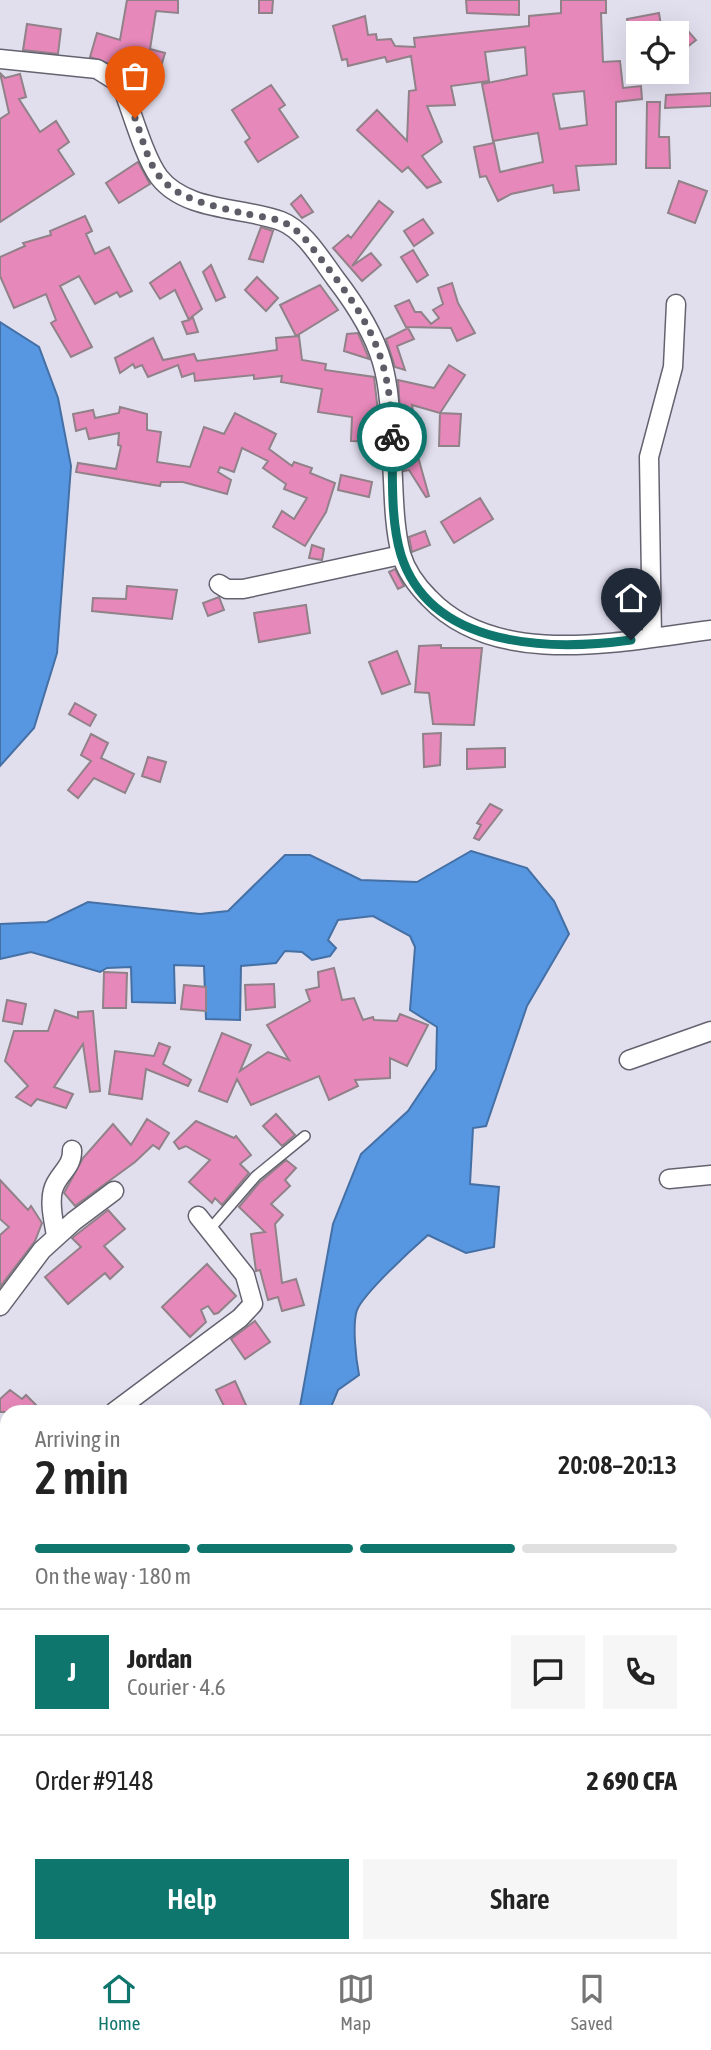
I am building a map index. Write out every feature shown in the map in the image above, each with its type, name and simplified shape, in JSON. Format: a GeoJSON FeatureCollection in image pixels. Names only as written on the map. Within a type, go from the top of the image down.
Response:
{"type":"FeatureCollection","features":[{"type":"Feature","properties":{"kind":"street"},"geometry":{"type":"LineString","coordinates":[[0,59],[97,69],[111,75],[121,84],[159,177],[175,190],[200,201],[281,221],[309,244],[351,299],[382,354],[389,385],[394,492],[401,555],[416,585],[461,626],[496,638],[590,646],[711,630]]}},
{"type":"Feature","properties":{"kind":"street"},"geometry":{"type":"LineString","coordinates":[[652,638],[649,457],[673,368],[676,304]]}},
{"type":"Feature","properties":{"kind":"street"},"geometry":{"type":"LineString","coordinates":[[219,584],[227,589],[243,589],[401,555]]}},
{"type":"Feature","properties":{"kind":"street"},"geometry":{"type":"LineString","coordinates":[[629,1060],[711,1031]]}},
{"type":"Feature","properties":{"kind":"street"},"geometry":{"type":"LineString","coordinates":[[56,1236],[53,1189],[72,1162],[72,1150]]}},
{"type":"Feature","properties":{"kind":"street"},"geometry":{"type":"LineString","coordinates":[[669,1179],[711,1175]]}},
{"type":"Feature","properties":{"kind":"street"},"geometry":{"type":"LineString","coordinates":[[0,1306],[56,1236],[114,1191]]}},
{"type":"Feature","properties":{"kind":"street"},"geometry":{"type":"LineString","coordinates":[[123,1405],[240,1318],[253,1304],[245,1275],[204,1223]]}},
{"type":"Feature","properties":{"kind":"lane"},"geometry":{"type":"LineString","coordinates":[[204,1223],[305,1136]]}},
{"type":"Feature","properties":{"kind":"water"},"geometry":{"type":"Polygon","coordinates":[[[0,322],[39,347],[58,398],[71,466],[57,653],[34,728],[0,766],[0,322]]]}},
{"type":"Feature","properties":{"kind":"water"},"geometry":{"type":"Polygon","coordinates":[[[471,851],[527,868],[554,901],[569,934],[527,1006],[486,1126],[473,1128],[470,1184],[499,1187],[494,1247],[466,1253],[428,1235],[378,1282],[357,1310],[355,1333],[359,1375],[338,1390],[332,1405],[300,1405],[333,1224],[361,1154],[408,1111],[436,1069],[437,1027],[410,1010],[415,947],[410,936],[373,916],[338,920],[328,940],[336,948],[330,956],[312,960],[302,952],[285,951],[276,963],[241,966],[240,1020],[206,1019],[204,966],[174,965],[175,1003],[132,1002],[131,967],[107,968],[100,972],[31,952],[0,959],[0,924],[47,922],[88,902],[200,914],[228,911],[285,855],[310,855],[361,880],[417,882],[471,851]]]}},
{"type":"Feature","properties":{"kind":"building"},"geometry":{"type":"Polygon","coordinates":[[[127,0],[178,0],[178,13],[156,11],[150,49],[165,53],[157,80],[90,57],[97,33],[120,40],[127,0]]]}},
{"type":"Feature","properties":{"kind":"building"},"geometry":{"type":"Polygon","coordinates":[[[259,0],[273,0],[272,13],[259,13],[259,0]]]}},
{"type":"Feature","properties":{"kind":"building"},"geometry":{"type":"Polygon","coordinates":[[[466,0],[519,0],[519,15],[467,13],[466,0]]]}},
{"type":"Feature","properties":{"kind":"building"},"geometry":{"type":"Polygon","coordinates":[[[561,0],[606,0],[606,13],[601,13],[603,62],[620,61],[623,88],[641,86],[642,99],[616,102],[616,164],[576,166],[579,190],[554,193],[553,185],[511,194],[498,201],[486,176],[480,177],[474,147],[494,143],[500,172],[543,162],[538,133],[493,141],[482,84],[527,75],[525,47],[485,52],[489,81],[451,86],[455,105],[427,106],[442,142],[422,156],[441,182],[427,188],[408,167],[402,172],[357,130],[377,110],[407,141],[409,91],[416,90],[411,56],[387,62],[385,57],[348,66],[347,59],[342,60],[333,26],[365,16],[368,35],[376,34],[377,40],[391,39],[395,46],[415,47],[414,38],[529,26],[529,16],[561,13],[561,0]],[[584,91],[553,94],[560,129],[587,125],[584,91]]]}},
{"type":"Feature","properties":{"kind":"building"},"geometry":{"type":"Polygon","coordinates":[[[659,13],[660,21],[627,21],[659,13]]]}},
{"type":"Feature","properties":{"kind":"building"},"geometry":{"type":"Polygon","coordinates":[[[27,24],[61,29],[58,54],[23,50],[27,24]]]}},
{"type":"Feature","properties":{"kind":"building"},"geometry":{"type":"Polygon","coordinates":[[[689,32],[696,40],[689,46],[689,32]]]}},
{"type":"Feature","properties":{"kind":"building"},"geometry":{"type":"Polygon","coordinates":[[[0,73],[5,78],[20,74],[26,97],[19,99],[40,132],[56,121],[69,142],[58,150],[74,174],[0,222],[0,119],[9,113],[0,73]]]}},
{"type":"Feature","properties":{"kind":"building"},"geometry":{"type":"Polygon","coordinates":[[[271,85],[285,105],[279,109],[298,137],[258,162],[245,142],[250,138],[232,110],[271,85]]]}},
{"type":"Feature","properties":{"kind":"building"},"geometry":{"type":"Polygon","coordinates":[[[711,93],[711,106],[665,108],[666,95],[711,93]]]}},
{"type":"Feature","properties":{"kind":"building"},"geometry":{"type":"Polygon","coordinates":[[[647,102],[660,102],[659,137],[669,137],[670,168],[646,168],[647,102]]]}},
{"type":"Feature","properties":{"kind":"building"},"geometry":{"type":"Polygon","coordinates":[[[138,162],[150,184],[119,203],[106,183],[138,162]]]}},
{"type":"Feature","properties":{"kind":"building"},"geometry":{"type":"Polygon","coordinates":[[[679,181],[707,191],[695,223],[668,213],[679,181]]]}},
{"type":"Feature","properties":{"kind":"building"},"geometry":{"type":"Polygon","coordinates":[[[301,195],[313,212],[302,218],[291,204],[301,195]]]}},
{"type":"Feature","properties":{"kind":"building"},"geometry":{"type":"Polygon","coordinates":[[[379,201],[393,212],[352,266],[371,253],[381,265],[362,281],[333,248],[348,235],[351,238],[379,201]]]}},
{"type":"Feature","properties":{"kind":"building"},"geometry":{"type":"Polygon","coordinates":[[[85,216],[92,231],[86,234],[95,254],[109,247],[132,291],[120,297],[117,292],[95,304],[79,276],[60,286],[92,347],[71,357],[51,323],[56,320],[46,294],[14,308],[0,276],[0,257],[25,246],[23,243],[51,235],[50,231],[85,216]]]}},
{"type":"Feature","properties":{"kind":"building"},"geometry":{"type":"Polygon","coordinates":[[[423,219],[433,233],[414,246],[404,231],[423,219]]]}},
{"type":"Feature","properties":{"kind":"building"},"geometry":{"type":"Polygon","coordinates":[[[261,227],[273,231],[263,262],[249,259],[261,227]]]}},
{"type":"Feature","properties":{"kind":"building"},"geometry":{"type":"Polygon","coordinates":[[[413,250],[428,275],[417,282],[401,257],[413,250]]]}},
{"type":"Feature","properties":{"kind":"building"},"geometry":{"type":"Polygon","coordinates":[[[180,262],[202,309],[189,319],[193,318],[198,332],[187,334],[182,322],[189,320],[175,290],[160,299],[150,283],[180,262]]]}},
{"type":"Feature","properties":{"kind":"building"},"geometry":{"type":"Polygon","coordinates":[[[211,265],[225,297],[216,301],[203,272],[211,265]]]}},
{"type":"Feature","properties":{"kind":"building"},"geometry":{"type":"Polygon","coordinates":[[[257,277],[278,298],[266,311],[245,290],[257,277]]]}},
{"type":"Feature","properties":{"kind":"building"},"geometry":{"type":"Polygon","coordinates":[[[452,283],[458,303],[475,333],[457,341],[451,328],[406,327],[395,306],[409,300],[415,312],[421,312],[431,324],[439,318],[433,310],[443,304],[438,288],[452,283]]]}},
{"type":"Feature","properties":{"kind":"building"},"geometry":{"type":"Polygon","coordinates":[[[320,285],[338,310],[296,336],[280,305],[320,285]]]}},
{"type":"Feature","properties":{"kind":"building"},"geometry":{"type":"Polygon","coordinates":[[[408,328],[414,339],[397,346],[405,370],[395,367],[386,339],[408,328]]]}},
{"type":"Feature","properties":{"kind":"building"},"geometry":{"type":"Polygon","coordinates":[[[358,333],[369,359],[344,351],[347,334],[358,333]]]}},
{"type":"Feature","properties":{"kind":"building"},"geometry":{"type":"Polygon","coordinates":[[[299,336],[302,360],[326,364],[325,370],[374,377],[379,421],[377,442],[351,441],[352,417],[318,412],[322,389],[281,382],[282,376],[254,379],[254,375],[195,381],[194,373],[182,377],[178,365],[148,377],[142,365],[135,368],[133,364],[120,373],[115,358],[153,338],[163,360],[194,354],[197,361],[277,350],[276,338],[299,336]]]}},
{"type":"Feature","properties":{"kind":"building"},"geometry":{"type":"Polygon","coordinates":[[[449,365],[465,375],[440,413],[412,405],[417,438],[413,439],[429,496],[426,497],[409,470],[404,471],[398,380],[434,388],[449,365]]]}},
{"type":"Feature","properties":{"kind":"building"},"geometry":{"type":"Polygon","coordinates":[[[120,407],[147,414],[147,430],[161,432],[157,462],[190,467],[204,427],[224,434],[235,413],[276,434],[269,449],[292,466],[294,462],[312,468],[310,473],[335,483],[326,512],[305,546],[273,527],[282,511],[294,519],[307,498],[284,489],[286,484],[263,468],[268,461],[242,448],[234,472],[220,467],[218,472],[231,480],[227,494],[183,482],[161,482],[160,486],[76,472],[78,463],[116,469],[121,446],[118,445],[119,433],[89,439],[86,428],[76,431],[73,414],[93,410],[95,418],[119,413],[120,407]]]}},
{"type":"Feature","properties":{"kind":"building"},"geometry":{"type":"Polygon","coordinates":[[[440,413],[461,414],[459,446],[439,446],[440,413]]]}},
{"type":"Feature","properties":{"kind":"building"},"geometry":{"type":"Polygon","coordinates":[[[341,475],[372,482],[369,497],[338,490],[341,475]]]}},
{"type":"Feature","properties":{"kind":"building"},"geometry":{"type":"Polygon","coordinates":[[[480,498],[493,519],[454,543],[441,522],[480,498]]]}},
{"type":"Feature","properties":{"kind":"building"},"geometry":{"type":"Polygon","coordinates":[[[425,531],[430,545],[412,552],[409,537],[425,531]]]}},
{"type":"Feature","properties":{"kind":"building"},"geometry":{"type":"Polygon","coordinates":[[[312,545],[324,549],[322,560],[309,558],[312,545]]]}},
{"type":"Feature","properties":{"kind":"building"},"geometry":{"type":"Polygon","coordinates":[[[395,569],[404,586],[398,589],[389,572],[395,569]]]}},
{"type":"Feature","properties":{"kind":"building"},"geometry":{"type":"Polygon","coordinates":[[[127,586],[177,590],[172,619],[92,611],[93,598],[126,599],[127,586]]]}},
{"type":"Feature","properties":{"kind":"building"},"geometry":{"type":"Polygon","coordinates":[[[219,597],[224,610],[208,616],[203,603],[219,597]]]}},
{"type":"Feature","properties":{"kind":"building"},"geometry":{"type":"Polygon","coordinates":[[[306,605],[310,633],[259,642],[254,613],[306,605]]]}},
{"type":"Feature","properties":{"kind":"building"},"geometry":{"type":"Polygon","coordinates":[[[441,645],[441,648],[482,648],[474,725],[433,724],[429,693],[415,692],[419,646],[441,645]]]}},
{"type":"Feature","properties":{"kind":"building"},"geometry":{"type":"Polygon","coordinates":[[[397,651],[410,684],[382,694],[369,662],[397,651]]]}},
{"type":"Feature","properties":{"kind":"building"},"geometry":{"type":"Polygon","coordinates":[[[75,703],[96,715],[90,726],[69,714],[75,703]]]}},
{"type":"Feature","properties":{"kind":"building"},"geometry":{"type":"Polygon","coordinates":[[[441,733],[440,765],[424,767],[423,734],[441,733]]]}},
{"type":"Feature","properties":{"kind":"building"},"geometry":{"type":"Polygon","coordinates":[[[91,734],[108,743],[101,758],[134,774],[125,793],[94,778],[78,798],[68,790],[91,761],[81,755],[91,734]]]}},
{"type":"Feature","properties":{"kind":"building"},"geometry":{"type":"Polygon","coordinates":[[[505,748],[505,767],[467,769],[467,749],[505,748]]]}},
{"type":"Feature","properties":{"kind":"building"},"geometry":{"type":"Polygon","coordinates":[[[148,757],[166,762],[160,782],[142,776],[148,757]]]}},
{"type":"Feature","properties":{"kind":"building"},"geometry":{"type":"Polygon","coordinates":[[[490,804],[502,810],[479,840],[474,838],[481,825],[477,823],[490,804]]]}},
{"type":"Feature","properties":{"kind":"building"},"geometry":{"type":"Polygon","coordinates":[[[334,968],[342,1000],[354,998],[363,1020],[373,1017],[374,1020],[397,1021],[400,1014],[428,1025],[407,1066],[390,1058],[390,1078],[355,1080],[358,1086],[329,1100],[319,1076],[251,1105],[237,1079],[227,1102],[199,1091],[222,1033],[251,1045],[240,1071],[268,1052],[289,1060],[267,1025],[310,1001],[306,990],[319,987],[318,972],[334,968]]]}},
{"type":"Feature","properties":{"kind":"building"},"geometry":{"type":"Polygon","coordinates":[[[104,972],[127,973],[126,1008],[103,1008],[104,972]]]}},
{"type":"Feature","properties":{"kind":"building"},"geometry":{"type":"Polygon","coordinates":[[[274,984],[275,1007],[246,1010],[245,985],[274,984]]]}},
{"type":"Feature","properties":{"kind":"building"},"geometry":{"type":"Polygon","coordinates":[[[184,985],[206,987],[206,1011],[181,1009],[184,985]]]}},
{"type":"Feature","properties":{"kind":"building"},"geometry":{"type":"Polygon","coordinates":[[[7,1000],[26,1004],[22,1024],[3,1021],[7,1000]]]}},
{"type":"Feature","properties":{"kind":"building"},"geometry":{"type":"Polygon","coordinates":[[[55,1010],[78,1018],[78,1012],[93,1011],[100,1091],[90,1092],[83,1044],[54,1087],[73,1094],[66,1108],[37,1099],[31,1106],[16,1097],[28,1086],[5,1061],[14,1031],[48,1031],[55,1010]]]}},
{"type":"Feature","properties":{"kind":"building"},"geometry":{"type":"Polygon","coordinates":[[[159,1043],[170,1047],[163,1064],[191,1080],[188,1086],[146,1069],[142,1099],[109,1094],[115,1051],[154,1056],[159,1043]]]}},
{"type":"Feature","properties":{"kind":"building"},"geometry":{"type":"Polygon","coordinates":[[[276,1114],[295,1135],[282,1146],[263,1126],[276,1114]]]}},
{"type":"Feature","properties":{"kind":"building"},"geometry":{"type":"Polygon","coordinates":[[[147,1119],[169,1133],[159,1149],[153,1145],[135,1162],[75,1206],[64,1193],[83,1158],[113,1124],[131,1145],[147,1119]]]}},
{"type":"Feature","properties":{"kind":"building"},"geometry":{"type":"Polygon","coordinates":[[[196,1121],[234,1138],[236,1136],[251,1155],[240,1164],[249,1173],[222,1205],[215,1198],[212,1203],[189,1182],[210,1160],[186,1146],[179,1149],[174,1142],[196,1121]]]}},
{"type":"Feature","properties":{"kind":"building"},"geometry":{"type":"Polygon","coordinates":[[[286,1160],[296,1168],[285,1180],[290,1186],[271,1204],[283,1215],[275,1224],[282,1283],[296,1279],[304,1305],[282,1311],[278,1297],[268,1300],[260,1270],[256,1271],[251,1234],[265,1232],[239,1207],[259,1183],[286,1160]]]}},
{"type":"Feature","properties":{"kind":"building"},"geometry":{"type":"Polygon","coordinates":[[[0,1180],[28,1210],[31,1206],[42,1223],[35,1241],[0,1287],[0,1235],[9,1227],[0,1219],[0,1180]]]}},
{"type":"Feature","properties":{"kind":"building"},"geometry":{"type":"Polygon","coordinates":[[[108,1210],[125,1229],[104,1246],[123,1267],[110,1279],[105,1273],[68,1304],[45,1277],[81,1247],[72,1238],[108,1210]]]}},
{"type":"Feature","properties":{"kind":"building"},"geometry":{"type":"Polygon","coordinates":[[[207,1264],[236,1296],[218,1313],[214,1314],[208,1306],[201,1310],[206,1322],[190,1337],[162,1307],[207,1264]]]}},
{"type":"Feature","properties":{"kind":"building"},"geometry":{"type":"Polygon","coordinates":[[[255,1321],[270,1342],[245,1359],[231,1339],[255,1321]]]}},
{"type":"Feature","properties":{"kind":"building"},"geometry":{"type":"Polygon","coordinates":[[[235,1381],[246,1405],[224,1405],[216,1390],[235,1381]]]}},
{"type":"Feature","properties":{"kind":"building"},"geometry":{"type":"Polygon","coordinates":[[[10,1390],[22,1399],[26,1395],[36,1405],[0,1405],[0,1399],[10,1390]]]}},
{"type":"Feature","properties":{"kind":"way so far"},"geometry":{"type":"LineString","coordinates":[[135,118],[159,177],[175,190],[223,208],[281,221],[309,244],[351,299],[371,330],[382,354],[389,385],[392,437]]}},
{"type":"Feature","properties":{"kind":"route"},"geometry":{"type":"LineString","coordinates":[[392,437],[394,498],[401,555],[416,585],[437,606],[461,626],[496,638],[590,646],[631,640]]}}]}
